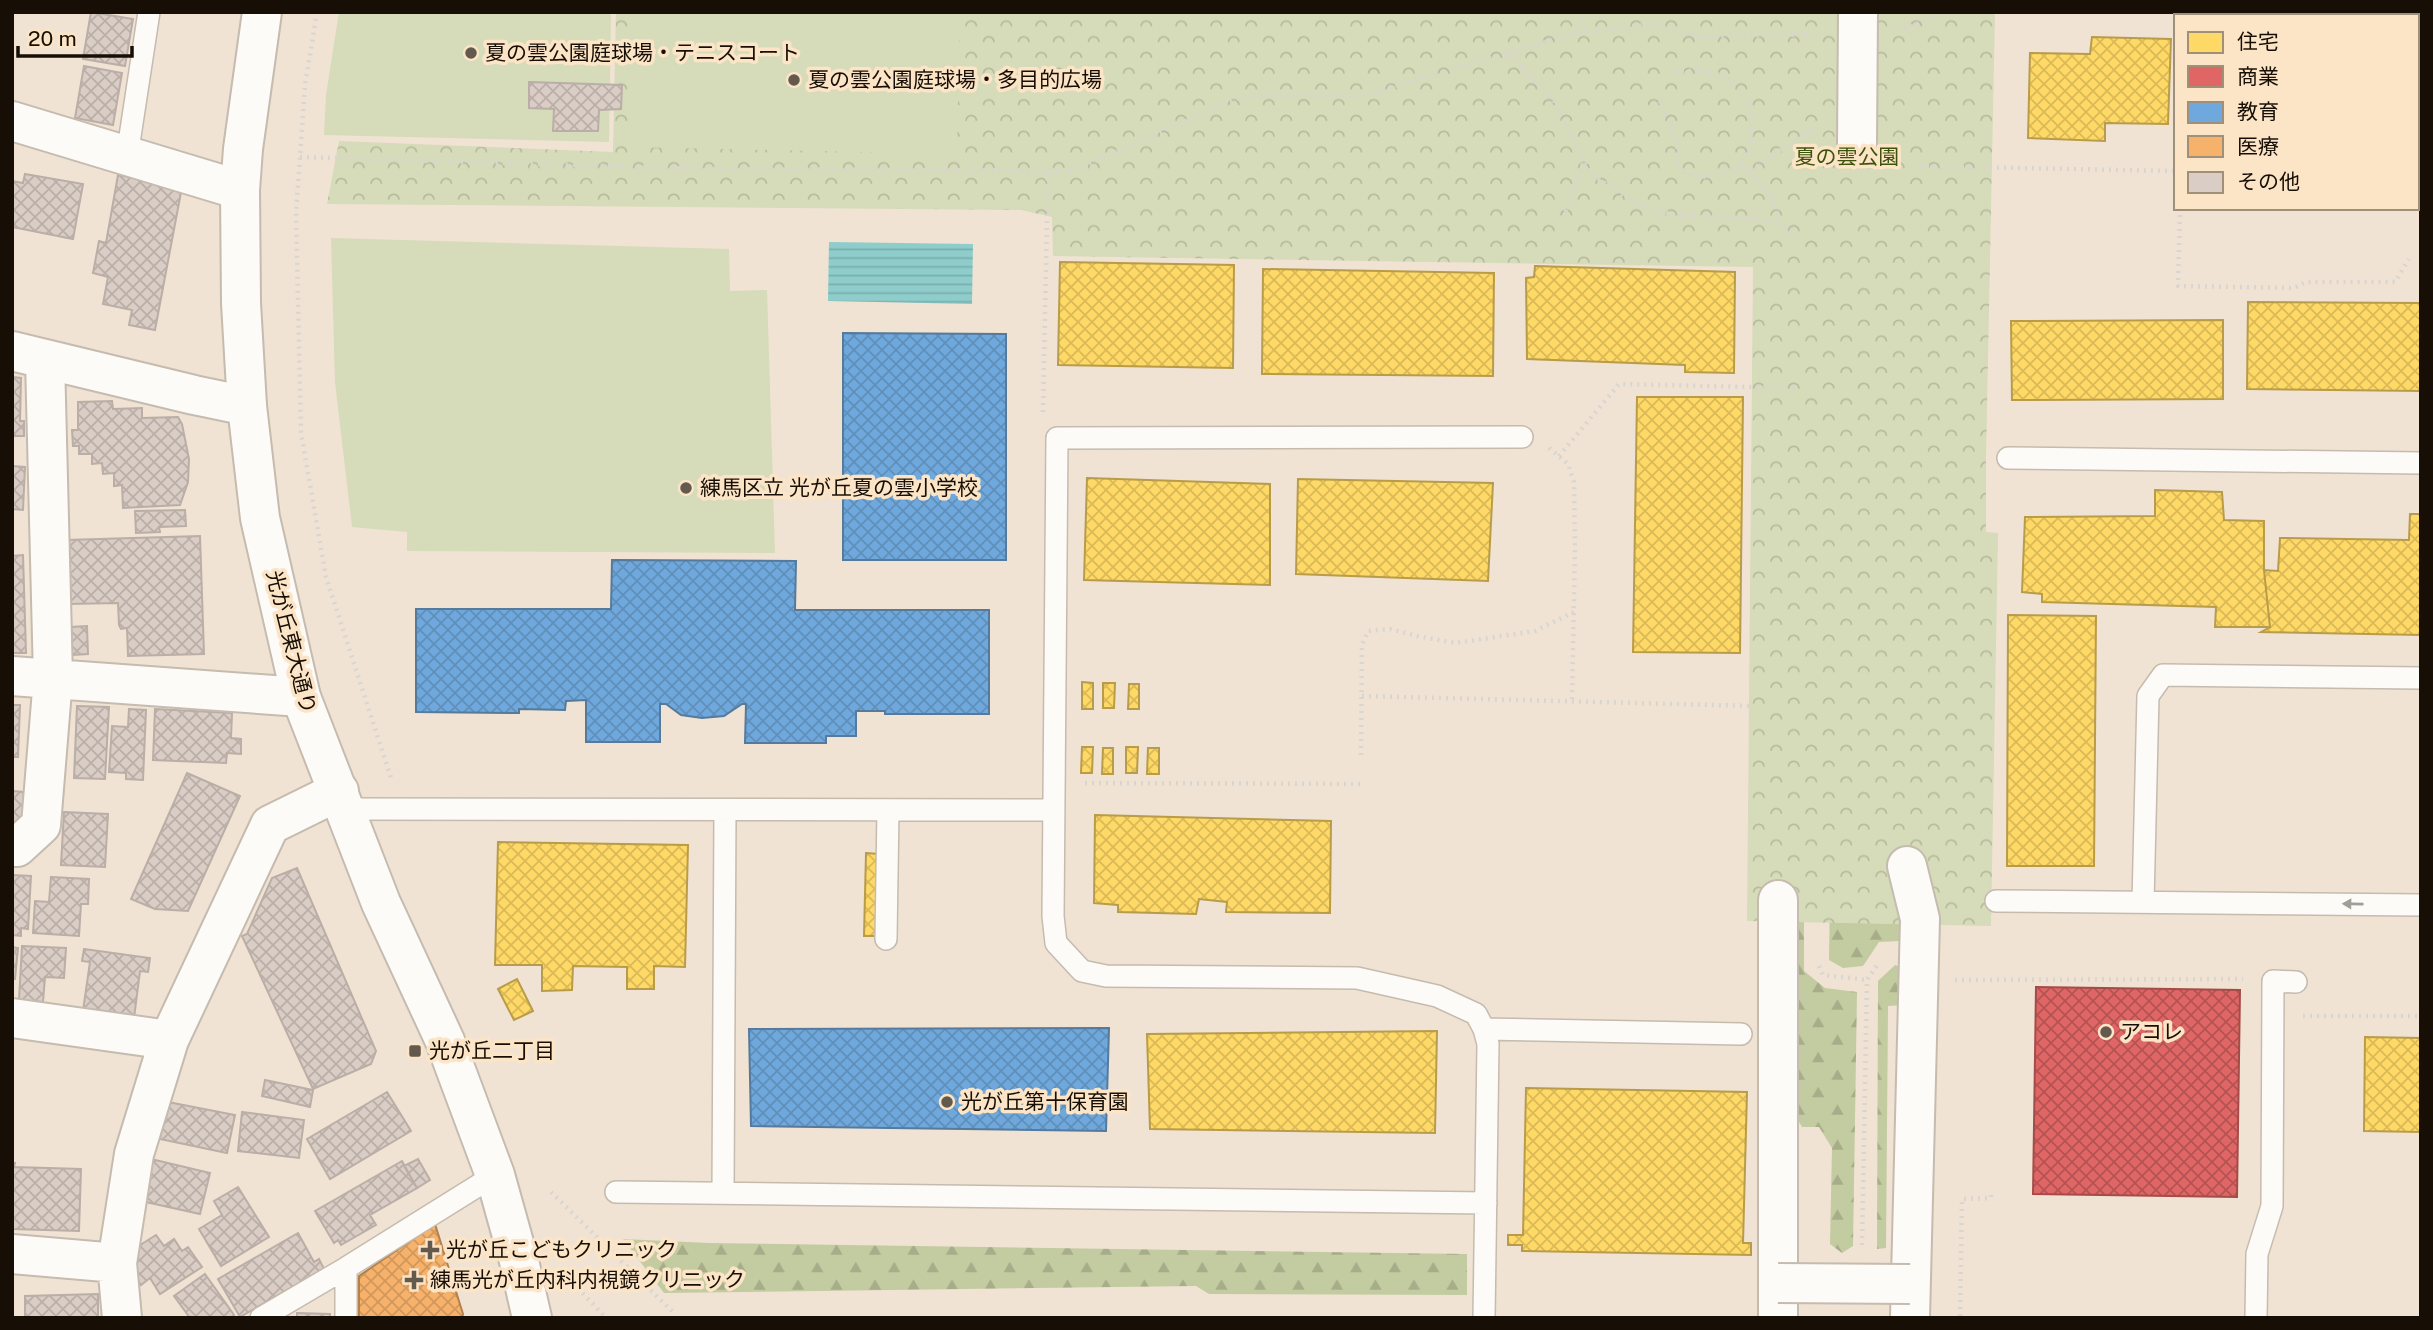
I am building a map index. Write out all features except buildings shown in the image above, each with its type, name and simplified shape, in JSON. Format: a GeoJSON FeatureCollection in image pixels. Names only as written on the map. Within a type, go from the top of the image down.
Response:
{"type":"FeatureCollection","features":[{"type":"Feature","properties":{"kind":"street","name":"光が丘東大通り"},"geometry":{"type":"LineString","coordinates":[[262,12],[240,190],[241,303],[247,406],[260,518],[301,697],[381,903],[445,1041],[495,1175],[532,1318]]}},
{"type":"Feature","properties":{"kind":"street"},"geometry":{"type":"LineString","coordinates":[[1857,135],[1858,23]]}},
{"type":"Feature","properties":{"kind":"street"},"geometry":{"type":"LineString","coordinates":[[12,121],[240,190]]}},
{"type":"Feature","properties":{"kind":"street"},"geometry":{"type":"LineString","coordinates":[[12,847],[17,847],[41,825],[52,678],[29,356],[247,406]]}},
{"type":"Feature","properties":{"kind":"street"},"geometry":{"type":"LineString","coordinates":[[12,676],[301,697]]}},
{"type":"Feature","properties":{"kind":"street"},"geometry":{"type":"LineString","coordinates":[[122,1318],[117,1262],[134,1154],[169,1040],[270,825],[342,800]]}},
{"type":"Feature","properties":{"kind":"street"},"geometry":{"type":"LineString","coordinates":[[1778,900],[1778,1300],[1910,1301],[1920,919],[1907,866]]}},
{"type":"Feature","properties":{"kind":"street"},"geometry":{"type":"LineString","coordinates":[[12,1018],[169,1040]]}},
{"type":"Feature","properties":{"kind":"street"},"geometry":{"type":"LineString","coordinates":[[12,1254],[117,1262]]}},
{"type":"Feature","properties":{"kind":"lane"},"geometry":{"type":"LineString","coordinates":[[127,156],[149,12]]}},
{"type":"Feature","properties":{"kind":"lane"},"geometry":{"type":"LineString","coordinates":[[1484,1318],[1488,1044],[1476,1014],[1437,996],[1357,978],[1140,978],[1082,971],[1056,943],[1052,916],[1057,438],[1521,437]]}},
{"type":"Feature","properties":{"kind":"lane"},"geometry":{"type":"LineString","coordinates":[[2008,458],[2421,463]]}},
{"type":"Feature","properties":{"kind":"lane"},"geometry":{"type":"LineString","coordinates":[[2143,902],[2148,696],[2163,675],[2421,678]]}},
{"type":"Feature","properties":{"kind":"lane"},"geometry":{"type":"LineString","coordinates":[[342,800],[725,810],[1053,810]]}},
{"type":"Feature","properties":{"kind":"lane"},"geometry":{"type":"LineString","coordinates":[[723,1193],[725,810]]}},
{"type":"Feature","properties":{"kind":"lane"},"geometry":{"type":"LineString","coordinates":[[886,939],[888,810]]}},
{"type":"Feature","properties":{"kind":"lane"},"geometry":{"type":"LineString","coordinates":[[1996,901],[2421,905]]}},
{"type":"Feature","properties":{"kind":"lane"},"geometry":{"type":"LineString","coordinates":[[2256,1318],[2257,1254],[2272,1206],[2273,981],[2296,982]]}},
{"type":"Feature","properties":{"kind":"lane"},"geometry":{"type":"LineString","coordinates":[[1484,1029],[1741,1034]]}},
{"type":"Feature","properties":{"kind":"lane"},"geometry":{"type":"LineString","coordinates":[[261,1318],[495,1175]]}},
{"type":"Feature","properties":{"kind":"lane"},"geometry":{"type":"LineString","coordinates":[[615,1192],[1486,1203]]}},
{"type":"Feature","properties":{"kind":"lane"},"geometry":{"type":"LineString","coordinates":[[345,1268],[346,1318]]}},
{"type":"Feature","properties":{"kind":"path"},"geometry":{"type":"LineString","coordinates":[[317,12],[305,85],[296,213],[301,433],[326,577],[394,787]]}},
{"type":"Feature","properties":{"kind":"path"},"geometry":{"type":"LineString","coordinates":[[1577,33],[1584,12]]}},
{"type":"Feature","properties":{"kind":"path"},"geometry":{"type":"LineString","coordinates":[[300,157],[707,169],[1073,170],[1245,95],[1364,95],[1577,33],[1655,24],[1701,37],[1858,23],[1885,35],[1929,20],[1941,12]]}},
{"type":"Feature","properties":{"kind":"path"},"geometry":{"type":"LineString","coordinates":[[1511,54],[1554,101],[1591,174],[1635,202],[1676,216],[1756,219],[1780,225],[1800,236]]}},
{"type":"Feature","properties":{"kind":"path"},"geometry":{"type":"LineString","coordinates":[[1675,72],[1699,70],[1726,76],[1751,105],[1751,144],[1736,169]]}},
{"type":"Feature","properties":{"kind":"path"},"geometry":{"type":"LineString","coordinates":[[1660,101],[1677,143],[1677,164],[1686,175],[1709,177],[1736,169],[1750,171],[1772,197],[1780,225]]}},
{"type":"Feature","properties":{"kind":"path"},"geometry":{"type":"LineString","coordinates":[[1750,171],[1808,131],[1857,135]]}},
{"type":"Feature","properties":{"kind":"path"},"geometry":{"type":"LineString","coordinates":[[1563,218],[1584,161]]}},
{"type":"Feature","properties":{"kind":"path"},"geometry":{"type":"LineString","coordinates":[[1913,166],[2174,171]]}},
{"type":"Feature","properties":{"kind":"path"},"geometry":{"type":"LineString","coordinates":[[1048,171],[1042,433],[1057,438]]}},
{"type":"Feature","properties":{"kind":"path"},"geometry":{"type":"LineString","coordinates":[[2180,210],[2178,286],[2294,288],[2306,282],[2395,282],[2409,259]]}},
{"type":"Feature","properties":{"kind":"path"},"geometry":{"type":"LineString","coordinates":[[1559,456],[1619,384],[1795,388]]}},
{"type":"Feature","properties":{"kind":"path"},"geometry":{"type":"LineString","coordinates":[[1521,437],[1549,448],[1559,456],[1568,464],[1574,482],[1572,701]]}},
{"type":"Feature","properties":{"kind":"path"},"geometry":{"type":"LineString","coordinates":[[1361,755],[1362,645],[1368,631],[1390,629],[1456,643],[1535,631],[1574,612]]}},
{"type":"Feature","properties":{"kind":"path"},"geometry":{"type":"LineString","coordinates":[[1362,696],[1753,706]]}},
{"type":"Feature","properties":{"kind":"path"},"geometry":{"type":"LineString","coordinates":[[1054,783],[1360,785]]}},
{"type":"Feature","properties":{"kind":"path"},"geometry":{"type":"LineString","coordinates":[[1816,960],[1823,975],[1867,980],[1861,1246]]}},
{"type":"Feature","properties":{"kind":"path"},"geometry":{"type":"LineString","coordinates":[[1919,979],[2243,979],[2243,1016],[2421,1016]]}},
{"type":"Feature","properties":{"kind":"path"},"geometry":{"type":"LineString","coordinates":[[1960,1316],[1962,1199],[1991,1198],[1991,1190]]}},
{"type":"Feature","properties":{"kind":"path"},"geometry":{"type":"LineString","coordinates":[[551,1192],[675,1314]]}},
{"type":"Feature","properties":{"kind":"path"},"geometry":{"type":"LineString","coordinates":[[573,1283],[606,1318]]}},
{"type":"Feature","properties":{"kind":"green space","name":"夏の雲公園庭球場・テニスコート"},"geometry":{"type":"Polygon","coordinates":[[[339,12],[611,12],[609,142],[324,135],[326,95],[339,12]]]}},
{"type":"Feature","properties":{"kind":"green space","name":"夏の雲公園"},"geometry":{"type":"Polygon","coordinates":[[[616,12],[1995,12],[1986,458],[1986,532],[1998,533],[1991,926],[1747,921],[1753,267],[1053,256],[1052,217],[1021,210],[327,204],[339,141],[613,152],[616,12]]]}},
{"type":"Feature","properties":{"kind":"green space","name":"夏の雲公園庭球場・多目的広場"},"geometry":{"type":"Polygon","coordinates":[[[630,12],[960,12],[957,154],[628,147],[630,12]]]}},
{"type":"Feature","properties":{"kind":"green space"},"geometry":{"type":"Polygon","coordinates":[[[331,238],[729,249],[730,291],[767,290],[775,553],[407,551],[407,532],[352,527],[335,382],[331,238]]]}},
{"type":"Feature","properties":{"kind":"green space"},"geometry":{"type":"Polygon","coordinates":[[[1901,891],[1900,941],[1879,942],[1863,966],[1843,968],[1829,960],[1830,893],[1901,891]]]}},
{"type":"Feature","properties":{"kind":"green space"},"geometry":{"type":"Polygon","coordinates":[[[1804,907],[1804,971],[1825,988],[1857,992],[1853,1246],[1842,1253],[1830,1244],[1832,1148],[1819,1127],[1802,1127],[1793,1112],[1789,911],[1804,907]]]}},
{"type":"Feature","properties":{"kind":"green space"},"geometry":{"type":"Polygon","coordinates":[[[1895,965],[1905,968],[1904,1005],[1888,1006],[1886,1248],[1877,1249],[1878,981],[1895,965]]]}},
{"type":"Feature","properties":{"kind":"green space"},"geometry":{"type":"Polygon","coordinates":[[[623,1239],[709,1243],[1467,1254],[1467,1295],[1209,1294],[1196,1286],[664,1293],[623,1239]]]}},
{"type":"Feature","properties":{"kind":"water"},"geometry":{"type":"Polygon","coordinates":[[[829,242],[973,244],[972,304],[828,301],[829,242]]]}},
{"type":"Feature","properties":{"kind":"place","name":"夏の雲公園庭球場・テニスコート"},"geometry":{"type":"Point","coordinates":[471,53]}},
{"type":"Feature","properties":{"kind":"place","name":"夏の雲公園庭球場・多目的広場"},"geometry":{"type":"Point","coordinates":[794,80]}},
{"type":"Feature","properties":{"kind":"place","name":"練馬区立 光が丘夏の雲小学校"},"geometry":{"type":"Point","coordinates":[686,488]}},
{"type":"Feature","properties":{"kind":"place","name":"アコレ"},"geometry":{"type":"Point","coordinates":[2106,1032]}},
{"type":"Feature","properties":{"kind":"place","name":"光が丘二丁目"},"geometry":{"type":"Point","coordinates":[415,1051]}},
{"type":"Feature","properties":{"kind":"place","name":"光が丘第十保育園"},"geometry":{"type":"Point","coordinates":[947,1102]}},
{"type":"Feature","properties":{"kind":"place","name":"光が丘こどもクリニック"},"geometry":{"type":"Point","coordinates":[430,1250]}},
{"type":"Feature","properties":{"kind":"place","name":"練馬光が丘内科内視鏡クリニック"},"geometry":{"type":"Point","coordinates":[414,1280]}}]}
